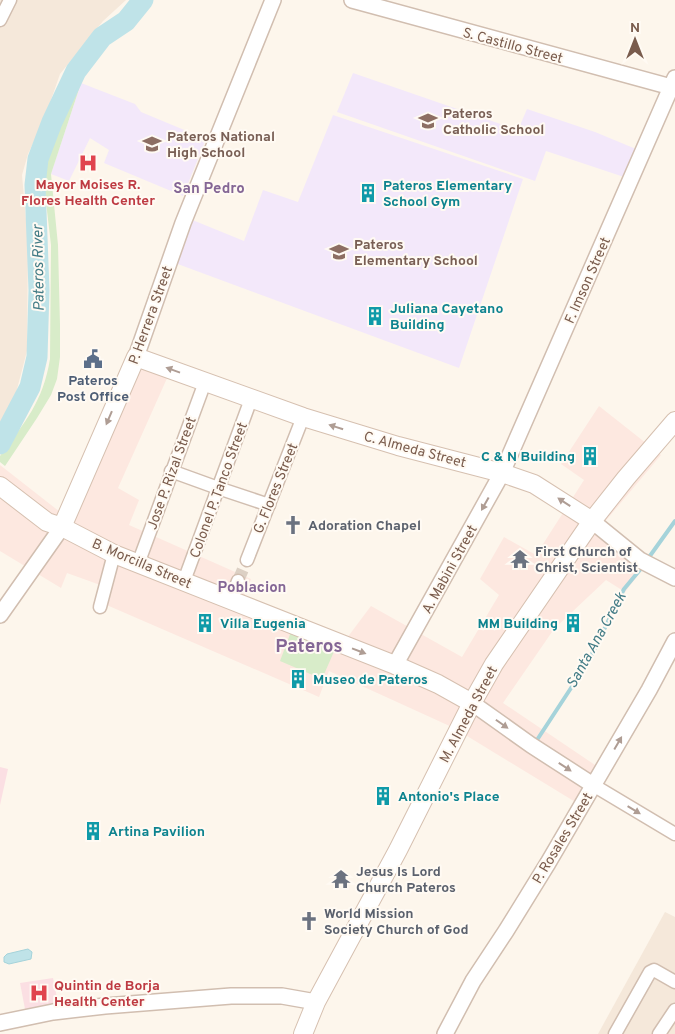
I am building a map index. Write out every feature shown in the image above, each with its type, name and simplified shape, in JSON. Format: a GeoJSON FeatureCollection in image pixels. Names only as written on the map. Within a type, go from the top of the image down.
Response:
{"type":"FeatureCollection","features":[{"type":"Feature","properties":{"kind":"main road","name":"C. Almeda Street"},"geometry":{"type":"LineString","coordinates":[[136,357],[304,417],[398,446],[502,473],[534,484],[592,521]]}},
{"type":"Feature","properties":{"kind":"main road","name":"P. Herrera Street"},"geometry":{"type":"LineString","coordinates":[[62,527],[136,357]]}},
{"type":"Feature","properties":{"kind":"main road","name":"M. Almeda Street"},"geometry":{"type":"LineString","coordinates":[[303,1034],[316,1002],[398,850],[472,703],[501,654],[592,521],[675,421]]}},
{"type":"Feature","properties":{"kind":"main road","name":"B. Morcilla Street"},"geometry":{"type":"LineString","coordinates":[[3,483],[52,515],[62,527],[114,554],[395,664],[438,684],[472,703]]}},
{"type":"Feature","properties":{"kind":"street"},"geometry":{"type":"LineString","coordinates":[[0,20],[10,0]]}},
{"type":"Feature","properties":{"kind":"street","name":"P. Herrera Street"},"geometry":{"type":"LineString","coordinates":[[136,357],[183,223],[273,0]]}},
{"type":"Feature","properties":{"kind":"street","name":"S. Castillo Street"},"geometry":{"type":"LineString","coordinates":[[352,0],[394,6],[674,84]]}},
{"type":"Feature","properties":{"kind":"street","name":"F. Imson Street"},"geometry":{"type":"LineString","coordinates":[[502,473],[674,84]]}},
{"type":"Feature","properties":{"kind":"street","name":"Jose P. Rizal Street"},"geometry":{"type":"LineString","coordinates":[[138,564],[204,382]]}},
{"type":"Feature","properties":{"kind":"street","name":"Colonel P. Tanco Street"},"geometry":{"type":"LineString","coordinates":[[184,581],[252,399]]}},
{"type":"Feature","properties":{"kind":"street","name":"G. Flores Street"},"geometry":{"type":"LineString","coordinates":[[247,560],[304,417]]}},
{"type":"Feature","properties":{"kind":"street"},"geometry":{"type":"LineString","coordinates":[[171,470],[269,505]]}},
{"type":"Feature","properties":{"kind":"street","name":"A. Mabini Street"},"geometry":{"type":"LineString","coordinates":[[395,664],[502,473]]}},
{"type":"Feature","properties":{"kind":"street","name":"C. Almeda Street"},"geometry":{"type":"LineString","coordinates":[[592,521],[640,560],[675,578]]}},
{"type":"Feature","properties":{"kind":"street","name":"P. Herrera Street"},"geometry":{"type":"LineString","coordinates":[[0,615],[62,527]]}},
{"type":"Feature","properties":{"kind":"street"},"geometry":{"type":"LineString","coordinates":[[100,607],[114,554]]}},
{"type":"Feature","properties":{"kind":"street"},"geometry":{"type":"LineString","coordinates":[[232,600],[238,581]]}},
{"type":"Feature","properties":{"kind":"street","name":"P. Rosales Street"},"geometry":{"type":"LineString","coordinates":[[445,1034],[473,981],[515,916],[593,785],[649,690],[675,641]]}},
{"type":"Feature","properties":{"kind":"street"},"geometry":{"type":"LineString","coordinates":[[472,703],[593,785],[675,834]]}},
{"type":"Feature","properties":{"kind":"street"},"geometry":{"type":"LineString","coordinates":[[615,1034],[650,972],[658,971],[675,982]]}},
{"type":"Feature","properties":{"kind":"street"},"geometry":{"type":"LineString","coordinates":[[0,1023],[53,1012],[222,997],[282,996],[316,1002]]}},
{"type":"Feature","properties":{"kind":"street"},"geometry":{"type":"LineString","coordinates":[[660,1034],[675,1010]]}},
{"type":"Feature","properties":{"kind":"shaded area"},"geometry":{"type":"Polygon","coordinates":[[[0,0],[126,0],[103,21],[60,74],[44,120],[28,154],[22,175],[28,242],[27,351],[16,393],[0,423],[0,0]]]}},
{"type":"Feature","properties":{"kind":"shaded area","name":"Pateros Catholic School"},"geometry":{"type":"Polygon","coordinates":[[[353,73],[518,130],[527,109],[595,132],[636,149],[624,177],[546,151],[535,181],[337,112],[353,73]]]}},
{"type":"Feature","properties":{"kind":"shaded area","name":"Pateros National High School"},"geometry":{"type":"Polygon","coordinates":[[[81,83],[135,104],[141,112],[206,139],[183,196],[104,163],[109,150],[90,138],[69,181],[51,174],[81,83]]]}},
{"type":"Feature","properties":{"kind":"shaded area","name":"Pateros Elementary School"},"geometry":{"type":"Polygon","coordinates":[[[333,115],[523,179],[459,368],[175,263],[190,219],[244,241],[263,190],[298,202],[333,115]]]}},
{"type":"Feature","properties":{"kind":"shaded area"},"geometry":{"type":"Polygon","coordinates":[[[140,367],[168,376],[118,488],[139,500],[129,525],[251,579],[244,597],[347,638],[371,606],[462,657],[499,595],[480,579],[504,537],[536,555],[584,480],[561,464],[599,406],[661,455],[603,524],[649,561],[625,592],[606,580],[554,629],[503,703],[598,767],[577,803],[454,728],[329,671],[319,697],[102,603],[103,586],[67,573],[61,588],[0,551],[0,465],[69,519],[140,367]]]}},
{"type":"Feature","properties":{"kind":"shaded area"},"geometry":{"type":"Polygon","coordinates":[[[0,767],[8,769],[0,805],[0,767]]]}},
{"type":"Feature","properties":{"kind":"shaded area"},"geometry":{"type":"Polygon","coordinates":[[[665,912],[675,917],[675,1034],[598,1034],[665,912]]]}},
{"type":"Feature","properties":{"kind":"shaded area","name":"Quintin de Borja Health Center"},"geometry":{"type":"Polygon","coordinates":[[[53,978],[58,1003],[25,1009],[20,983],[53,978]]]}},
{"type":"Feature","properties":{"kind":"green space"},"geometry":{"type":"Polygon","coordinates":[[[75,81],[81,83],[51,174],[58,245],[60,357],[57,379],[51,395],[5,466],[0,462],[0,456],[25,422],[38,400],[50,359],[51,245],[42,168],[75,81]]]}},
{"type":"Feature","properties":{"kind":"green space"},"geometry":{"type":"Polygon","coordinates":[[[292,629],[336,647],[322,679],[280,661],[292,629]]]}},
{"type":"Feature","properties":{"kind":"water"},"geometry":{"type":"Polygon","coordinates":[[[28,949],[32,952],[31,959],[9,964],[4,962],[4,957],[7,954],[28,949]]]}},
{"type":"Feature","properties":{"kind":"waterway","name":"Pateros River"},"geometry":{"type":"LineString","coordinates":[[0,444],[30,387],[37,357],[39,290],[35,185],[38,159],[52,122],[76,71],[102,37],[126,21],[143,0]]}},
{"type":"Feature","properties":{"kind":"waterway","name":"Santa Ana Creek"},"geometry":{"type":"LineString","coordinates":[[647,560],[675,521]]}},
{"type":"Feature","properties":{"kind":"waterway","name":"Santa Ana Creek"},"geometry":{"type":"LineString","coordinates":[[535,743],[588,662],[624,589],[644,565]]}},
{"type":"Feature","properties":{"kind":"tunnel"},"geometry":{"type":"LineString","coordinates":[[238,581],[247,560]]}},
{"type":"Feature","properties":{"kind":"place","name":"Pateros Catholic School"},"geometry":{"type":"Point","coordinates":[428,121]}},
{"type":"Feature","properties":{"kind":"place","name":"Pateros National High School"},"geometry":{"type":"Point","coordinates":[152,144]}},
{"type":"Feature","properties":{"kind":"place","name":"Mayor Moises R. Flores Health Center"},"geometry":{"type":"Point","coordinates":[88,163]}},
{"type":"Feature","properties":{"kind":"place","name":"Pateros Elementary School Gym"},"geometry":{"type":"Point","coordinates":[368,193]}},
{"type":"Feature","properties":{"kind":"place","name":"Pateros Elementary School"},"geometry":{"type":"Point","coordinates":[339,252]}},
{"type":"Feature","properties":{"kind":"place","name":"Juliana Cayetano Building"},"geometry":{"type":"Point","coordinates":[375,316]}},
{"type":"Feature","properties":{"kind":"place","name":"Pateros Post Office"},"geometry":{"type":"Point","coordinates":[93,359]}},
{"type":"Feature","properties":{"kind":"place","name":"C & N Building"},"geometry":{"type":"Point","coordinates":[590,456]}},
{"type":"Feature","properties":{"kind":"place","name":"Adoration Chapel"},"geometry":{"type":"Point","coordinates":[293,525]}},
{"type":"Feature","properties":{"kind":"place","name":"First Church of Christ, Scientist"},"geometry":{"type":"Point","coordinates":[520,559]}},
{"type":"Feature","properties":{"kind":"place","name":"Villa Eugenia"},"geometry":{"type":"Point","coordinates":[205,623]}},
{"type":"Feature","properties":{"kind":"place","name":"MM Building"},"geometry":{"type":"Point","coordinates":[573,623]}},
{"type":"Feature","properties":{"kind":"place","name":"Museo de Pateros"},"geometry":{"type":"Point","coordinates":[298,679]}},
{"type":"Feature","properties":{"kind":"place","name":"Antonio's Place"},"geometry":{"type":"Point","coordinates":[383,796]}},
{"type":"Feature","properties":{"kind":"place","name":"Artina Pavilion"},"geometry":{"type":"Point","coordinates":[93,831]}},
{"type":"Feature","properties":{"kind":"place","name":"Jesus Is Lord Church Pateros"},"geometry":{"type":"Point","coordinates":[341,879]}},
{"type":"Feature","properties":{"kind":"place","name":"World Mission Society Church of God"},"geometry":{"type":"Point","coordinates":[309,921]}},
{"type":"Feature","properties":{"kind":"place","name":"Quintin de Borja Health Center"},"geometry":{"type":"Point","coordinates":[39,993]}},
{"type":"Feature","properties":{"kind":"district","name":"San Pedro"},"geometry":{"type":"Point","coordinates":[209,188]}},
{"type":"Feature","properties":{"kind":"district","name":"Poblacion"},"geometry":{"type":"Point","coordinates":[252,587]}},
{"type":"Feature","properties":{"kind":"district","name":"Pateros"},"geometry":{"type":"Point","coordinates":[309,645]}}]}
